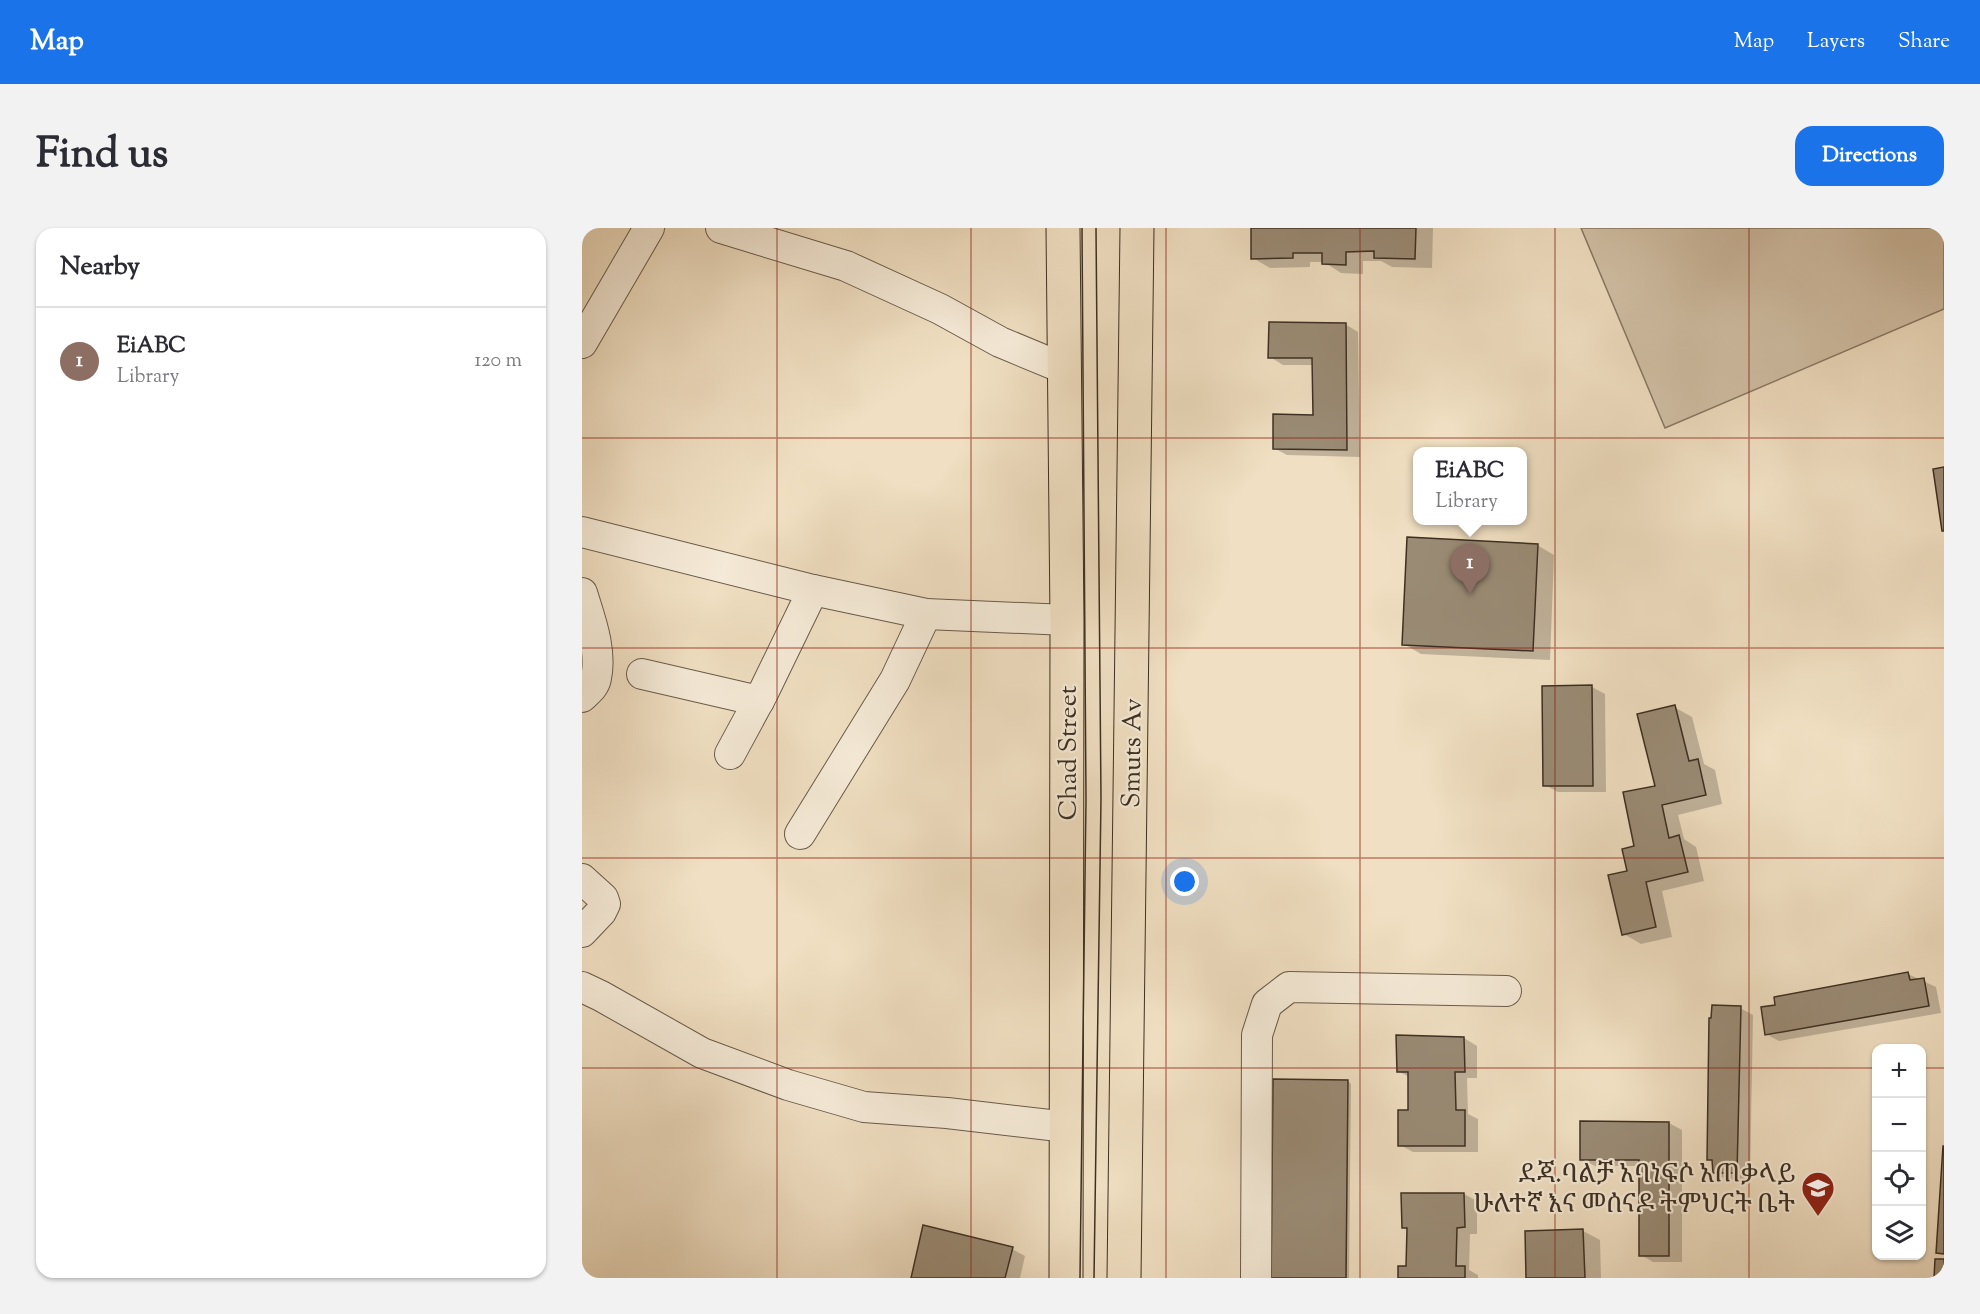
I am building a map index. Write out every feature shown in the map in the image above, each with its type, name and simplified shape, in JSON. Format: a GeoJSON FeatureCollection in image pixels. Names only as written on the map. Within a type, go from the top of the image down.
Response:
{"type":"FeatureCollection","features":[{"type":"Feature","properties":{"kind":"main road","name":"Chad Street"},"geometry":{"type":"LineString","coordinates":[[1063,228],[1067,620],[1066,1278]]}},
{"type":"Feature","properties":{"kind":"main road","name":"Smuts Av"},"geometry":{"type":"LineString","coordinates":[[1124,1278],[1137,228]]}},
{"type":"Feature","properties":{"kind":"street"},"geometry":{"type":"LineString","coordinates":[[582,343],[649,228]]}},
{"type":"Feature","properties":{"kind":"street"},"geometry":{"type":"LineString","coordinates":[[722,228],[846,266],[940,309],[1000,342],[1065,369]]}},
{"type":"Feature","properties":{"kind":"street"},"geometry":{"type":"LineString","coordinates":[[582,532],[813,590],[926,614],[1067,620]]}},
{"type":"Feature","properties":{"kind":"street"},"geometry":{"type":"LineString","coordinates":[[730,754],[759,701],[813,590]]}},
{"type":"Feature","properties":{"kind":"street"},"geometry":{"type":"LineString","coordinates":[[582,593],[595,636],[597,662],[596,680],[582,697]]}},
{"type":"Feature","properties":{"kind":"street"},"geometry":{"type":"LineString","coordinates":[[800,834],[895,680],[926,614]]}},
{"type":"Feature","properties":{"kind":"street"},"geometry":{"type":"LineString","coordinates":[[642,674],[759,701]]}},
{"type":"Feature","properties":{"kind":"street"},"geometry":{"type":"LineString","coordinates":[[582,879],[603,898],[604,904],[601,912],[582,932]]}},
{"type":"Feature","properties":{"kind":"street"},"geometry":{"type":"LineString","coordinates":[[582,987],[702,1053],[788,1085],[864,1107],[947,1113],[1067,1127]]}},
{"type":"Feature","properties":{"kind":"street"},"geometry":{"type":"LineString","coordinates":[[1256,1278],[1257,1035],[1267,1004],[1289,987],[1506,991]]}},
{"type":"Feature","properties":{"kind":"shaded area"},"geometry":{"type":"Polygon","coordinates":[[[1581,228],[1944,228],[1944,309],[1665,428],[1581,228]]]}},
{"type":"Feature","properties":{"kind":"building"},"geometry":{"type":"Polygon","coordinates":[[[1251,228],[1416,228],[1415,259],[1374,258],[1374,251],[1346,252],[1346,265],[1322,264],[1322,253],[1293,253],[1293,258],[1251,259],[1251,228]]]}},
{"type":"Feature","properties":{"kind":"building"},"geometry":{"type":"Polygon","coordinates":[[[1269,322],[1346,323],[1347,450],[1273,449],[1273,414],[1313,415],[1312,358],[1268,358],[1269,322]]]}},
{"type":"Feature","properties":{"kind":"building"},"geometry":{"type":"Polygon","coordinates":[[[1944,467],[1944,531],[1942,531],[1933,469],[1944,467]]]}},
{"type":"Feature","properties":{"kind":"building"},"geometry":{"type":"Polygon","coordinates":[[[1407,537],[1538,544],[1533,651],[1402,645],[1407,537]]]}},
{"type":"Feature","properties":{"kind":"building"},"geometry":{"type":"Polygon","coordinates":[[[1592,685],[1593,786],[1543,786],[1542,686],[1592,685]]]}},
{"type":"Feature","properties":{"kind":"building"},"geometry":{"type":"Polygon","coordinates":[[[1675,705],[1689,761],[1698,759],[1706,795],[1662,805],[1669,838],[1679,835],[1688,872],[1646,882],[1656,927],[1622,935],[1608,875],[1627,871],[1622,849],[1634,846],[1623,792],[1655,786],[1637,714],[1675,705]]]}},
{"type":"Feature","properties":{"kind":"building"},"geometry":{"type":"Polygon","coordinates":[[[1908,972],[1910,980],[1924,978],[1929,1006],[1765,1035],[1761,1007],[1775,1005],[1774,997],[1908,972]]]}},
{"type":"Feature","properties":{"kind":"building"},"geometry":{"type":"Polygon","coordinates":[[[1712,1005],[1741,1006],[1737,1173],[1713,1173],[1712,1160],[1707,1160],[1709,1018],[1711,1018],[1712,1005]]]}},
{"type":"Feature","properties":{"kind":"building"},"geometry":{"type":"Polygon","coordinates":[[[1396,1035],[1464,1037],[1465,1072],[1455,1072],[1456,1110],[1465,1110],[1465,1146],[1398,1146],[1398,1110],[1408,1110],[1408,1072],[1397,1072],[1396,1035]]]}},
{"type":"Feature","properties":{"kind":"building"},"geometry":{"type":"Polygon","coordinates":[[[1273,1079],[1348,1080],[1346,1278],[1271,1278],[1273,1079]]]}},
{"type":"Feature","properties":{"kind":"building"},"geometry":{"type":"Polygon","coordinates":[[[1580,1121],[1669,1122],[1669,1256],[1639,1256],[1639,1160],[1580,1160],[1580,1121]]]}},
{"type":"Feature","properties":{"kind":"building"},"geometry":{"type":"Polygon","coordinates":[[[1944,1146],[1944,1254],[1936,1253],[1944,1146]]]}},
{"type":"Feature","properties":{"kind":"building"},"geometry":{"type":"Polygon","coordinates":[[[1401,1193],[1464,1193],[1465,1227],[1457,1228],[1456,1266],[1465,1266],[1465,1278],[1398,1278],[1398,1266],[1406,1266],[1407,1228],[1402,1228],[1401,1193]]]}},
{"type":"Feature","properties":{"kind":"building"},"geometry":{"type":"Polygon","coordinates":[[[923,1225],[1013,1247],[1005,1278],[911,1278],[923,1225]]]}},
{"type":"Feature","properties":{"kind":"building"},"geometry":{"type":"Polygon","coordinates":[[[1583,1229],[1585,1278],[1526,1278],[1525,1231],[1583,1229]]]}},
{"type":"Feature","properties":{"kind":"building"},"geometry":{"type":"Polygon","coordinates":[[[1935,1259],[1944,1259],[1944,1278],[1934,1278],[1935,1259]]]}},
{"type":"Feature","properties":{"kind":"tram line"},"geometry":{"type":"LineString","coordinates":[[1080,1278],[1086,799],[1082,228]]}},
{"type":"Feature","properties":{"kind":"tram line"},"geometry":{"type":"LineString","coordinates":[[1094,1278],[1101,799],[1096,228]]}},
{"type":"Feature","properties":{"kind":"place","name":"EiABC"},"geometry":{"type":"Point","coordinates":[1470,594]}},
{"type":"Feature","properties":{"kind":"place","name":"ደጃ.ባልቻ አባነፍሶ አጠቃላይ ሁለተኛ እና መሰናዶ ትምህርት ቤት"},"geometry":{"type":"Point","coordinates":[1818,1217]}}]}
